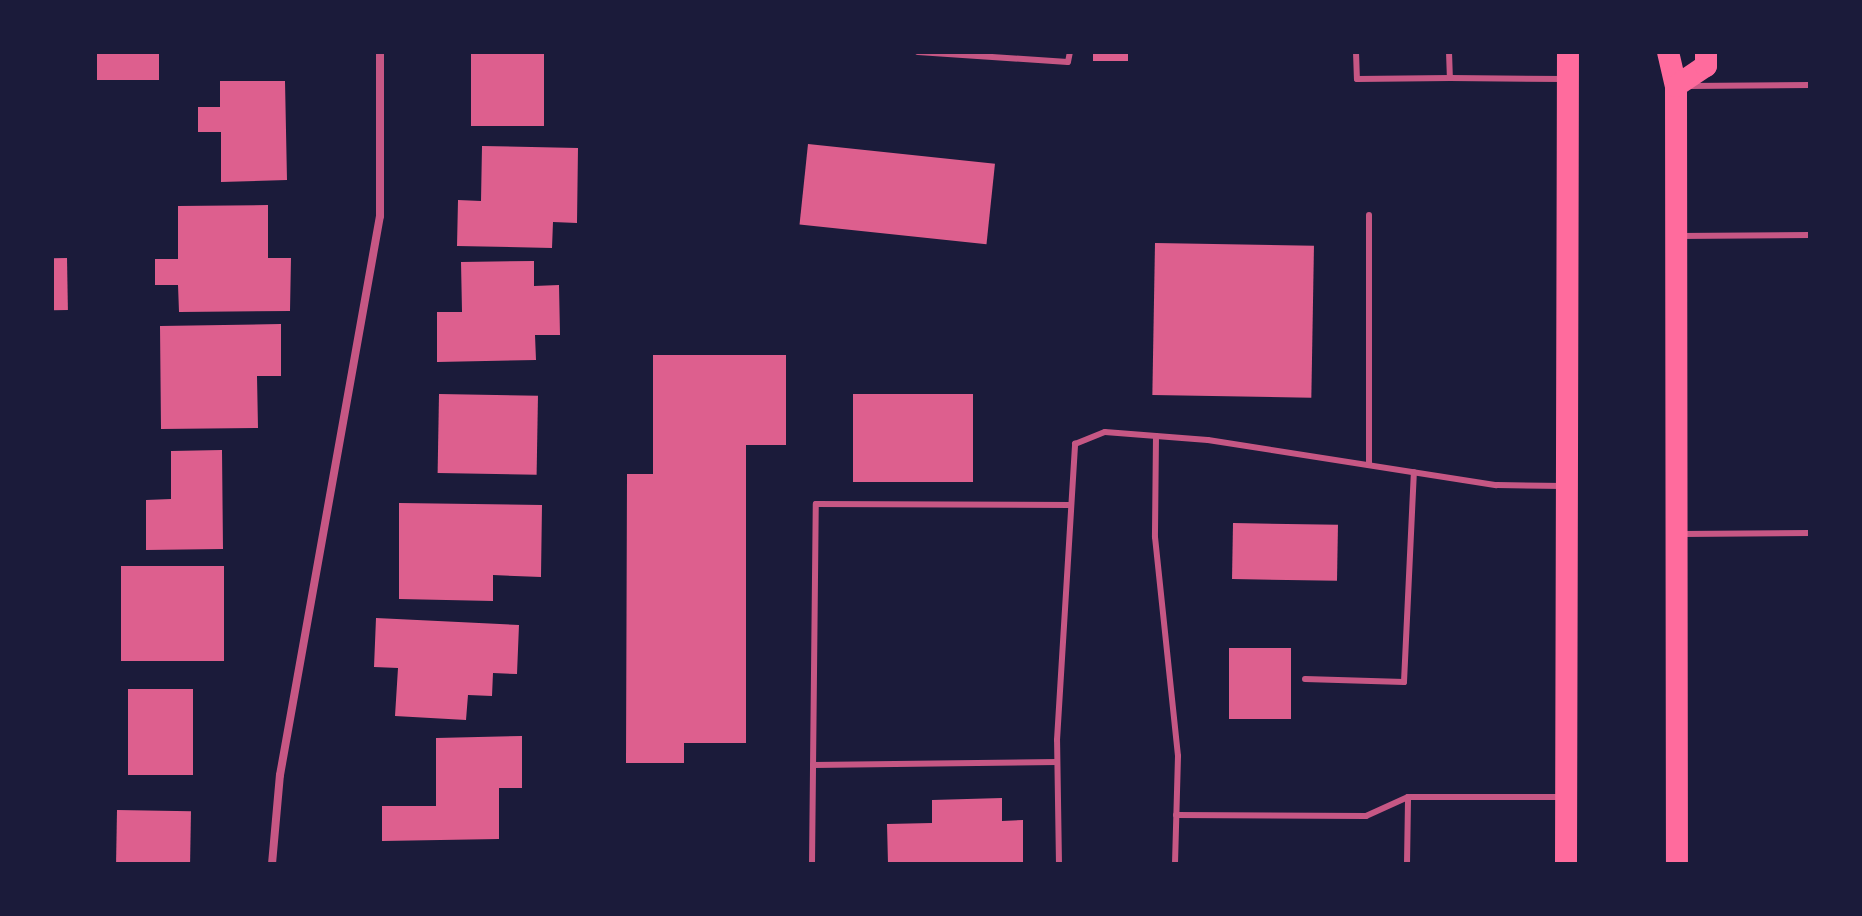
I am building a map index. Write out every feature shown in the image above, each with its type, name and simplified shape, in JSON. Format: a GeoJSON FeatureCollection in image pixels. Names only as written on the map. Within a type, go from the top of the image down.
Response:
{"type":"FeatureCollection","features":[{"type":"Feature","properties":{"kind":"highway"},"geometry":{"type":"LineString","coordinates":[[1566,864],[1568,52]]}},
{"type":"Feature","properties":{"kind":"highway"},"geometry":{"type":"LineString","coordinates":[[1668,52],[1676,86],[1677,864]]}},
{"type":"Feature","properties":{"kind":"highway"},"geometry":{"type":"LineString","coordinates":[[1676,86],[1706,66],[1706,52]]}},
{"type":"Feature","properties":{"kind":"street"},"geometry":{"type":"LineString","coordinates":[[272,864],[280,775],[380,216],[380,52]]}},
{"type":"Feature","properties":{"kind":"lane"},"geometry":{"type":"LineString","coordinates":[[918,52],[1002,55],[1068,62],[1070,52]]}},
{"type":"Feature","properties":{"kind":"lane"},"geometry":{"type":"LineString","coordinates":[[1356,52],[1357,79],[1568,79]]}},
{"type":"Feature","properties":{"kind":"lane"},"geometry":{"type":"LineString","coordinates":[[1449,52],[1450,78]]}},
{"type":"Feature","properties":{"kind":"lane"},"geometry":{"type":"LineString","coordinates":[[1676,86],[1810,85]]}},
{"type":"Feature","properties":{"kind":"lane"},"geometry":{"type":"LineString","coordinates":[[1369,215],[1369,465]]}},
{"type":"Feature","properties":{"kind":"lane"},"geometry":{"type":"LineString","coordinates":[[1675,236],[1810,235]]}},
{"type":"Feature","properties":{"kind":"lane"},"geometry":{"type":"LineString","coordinates":[[1059,864],[1057,762],[1075,444],[1105,432],[1156,436],[1497,485],[1565,486]]}},
{"type":"Feature","properties":{"kind":"lane"},"geometry":{"type":"LineString","coordinates":[[1156,436],[1155,537],[1178,756],[1175,864]]}},
{"type":"Feature","properties":{"kind":"lane"},"geometry":{"type":"LineString","coordinates":[[1305,679],[1404,682],[1414,472]]}},
{"type":"Feature","properties":{"kind":"lane"},"geometry":{"type":"LineString","coordinates":[[812,864],[816,504],[1071,505]]}},
{"type":"Feature","properties":{"kind":"lane"},"geometry":{"type":"LineString","coordinates":[[1678,534],[1810,533]]}},
{"type":"Feature","properties":{"kind":"lane"},"geometry":{"type":"LineString","coordinates":[[813,765],[1057,762]]}},
{"type":"Feature","properties":{"kind":"lane"},"geometry":{"type":"LineString","coordinates":[[1176,815],[1366,816],[1408,797],[1566,797]]}},
{"type":"Feature","properties":{"kind":"lane"},"geometry":{"type":"LineString","coordinates":[[1407,864],[1408,797]]}},
{"type":"Feature","properties":{"kind":"building"},"geometry":{"type":"Polygon","coordinates":[[[97,52],[159,52],[159,80],[97,80],[97,52]]]}},
{"type":"Feature","properties":{"kind":"building"},"geometry":{"type":"Polygon","coordinates":[[[471,52],[544,52],[544,126],[471,126],[471,52]]]}},
{"type":"Feature","properties":{"kind":"building"},"geometry":{"type":"Polygon","coordinates":[[[1093,52],[1128,52],[1128,61],[1093,61],[1093,52]]]}},
{"type":"Feature","properties":{"kind":"building"},"geometry":{"type":"Polygon","coordinates":[[[220,81],[285,81],[287,180],[221,182],[221,132],[198,132],[198,107],[220,107],[220,81]]]}},
{"type":"Feature","properties":{"kind":"building"},"geometry":{"type":"Polygon","coordinates":[[[808,144],[995,164],[987,244],[800,225],[808,144]]]}},
{"type":"Feature","properties":{"kind":"building"},"geometry":{"type":"Polygon","coordinates":[[[482,146],[578,148],[577,223],[553,222],[552,248],[457,246],[458,200],[481,201],[482,146]]]}},
{"type":"Feature","properties":{"kind":"building"},"geometry":{"type":"Polygon","coordinates":[[[268,205],[268,258],[291,258],[290,311],[179,312],[178,285],[155,285],[155,259],[178,259],[178,206],[268,205]]]}},
{"type":"Feature","properties":{"kind":"building"},"geometry":{"type":"Polygon","coordinates":[[[1155,243],[1314,246],[1311,398],[1152,395],[1155,243]]]}},
{"type":"Feature","properties":{"kind":"building"},"geometry":{"type":"Polygon","coordinates":[[[52,258],[67,258],[68,310],[53,310],[52,258]]]}},
{"type":"Feature","properties":{"kind":"building"},"geometry":{"type":"Polygon","coordinates":[[[534,261],[534,286],[559,285],[560,335],[535,335],[536,360],[437,362],[437,312],[462,312],[461,262],[534,261]]]}},
{"type":"Feature","properties":{"kind":"building"},"geometry":{"type":"Polygon","coordinates":[[[281,324],[281,376],[257,376],[258,428],[161,429],[160,326],[281,324]]]}},
{"type":"Feature","properties":{"kind":"building"},"geometry":{"type":"Polygon","coordinates":[[[653,355],[786,355],[786,445],[746,445],[746,743],[684,743],[684,763],[626,763],[627,474],[653,474],[653,355]]]}},
{"type":"Feature","properties":{"kind":"building"},"geometry":{"type":"Polygon","coordinates":[[[439,394],[538,396],[537,475],[438,473],[439,394]]]}},
{"type":"Feature","properties":{"kind":"building"},"geometry":{"type":"Polygon","coordinates":[[[853,394],[973,394],[973,482],[853,482],[853,394]]]}},
{"type":"Feature","properties":{"kind":"building"},"geometry":{"type":"Polygon","coordinates":[[[222,450],[223,549],[146,550],[146,500],[171,499],[171,451],[222,450]]]}},
{"type":"Feature","properties":{"kind":"building"},"geometry":{"type":"Polygon","coordinates":[[[399,503],[542,505],[541,577],[493,575],[493,601],[399,599],[399,503]]]}},
{"type":"Feature","properties":{"kind":"building"},"geometry":{"type":"Polygon","coordinates":[[[1233,523],[1338,525],[1337,581],[1232,579],[1233,523]]]}},
{"type":"Feature","properties":{"kind":"building"},"geometry":{"type":"Polygon","coordinates":[[[121,566],[224,566],[224,661],[121,661],[121,566]]]}},
{"type":"Feature","properties":{"kind":"building"},"geometry":{"type":"Polygon","coordinates":[[[376,618],[519,625],[517,674],[493,673],[492,696],[468,695],[466,720],[395,716],[398,668],[374,667],[376,618]]]}},
{"type":"Feature","properties":{"kind":"building"},"geometry":{"type":"Polygon","coordinates":[[[1229,648],[1291,648],[1291,719],[1229,719],[1229,648]]]}},
{"type":"Feature","properties":{"kind":"building"},"geometry":{"type":"Polygon","coordinates":[[[128,689],[193,689],[193,775],[128,775],[128,689]]]}},
{"type":"Feature","properties":{"kind":"building"},"geometry":{"type":"Polygon","coordinates":[[[522,736],[522,788],[499,788],[499,839],[382,841],[382,806],[436,806],[436,738],[522,736]]]}},
{"type":"Feature","properties":{"kind":"building"},"geometry":{"type":"Polygon","coordinates":[[[1002,798],[1002,821],[1023,820],[1023,864],[888,864],[887,824],[932,823],[932,800],[1002,798]]]}},
{"type":"Feature","properties":{"kind":"building"},"geometry":{"type":"Polygon","coordinates":[[[117,810],[191,811],[190,864],[116,864],[117,810]]]}}]}
